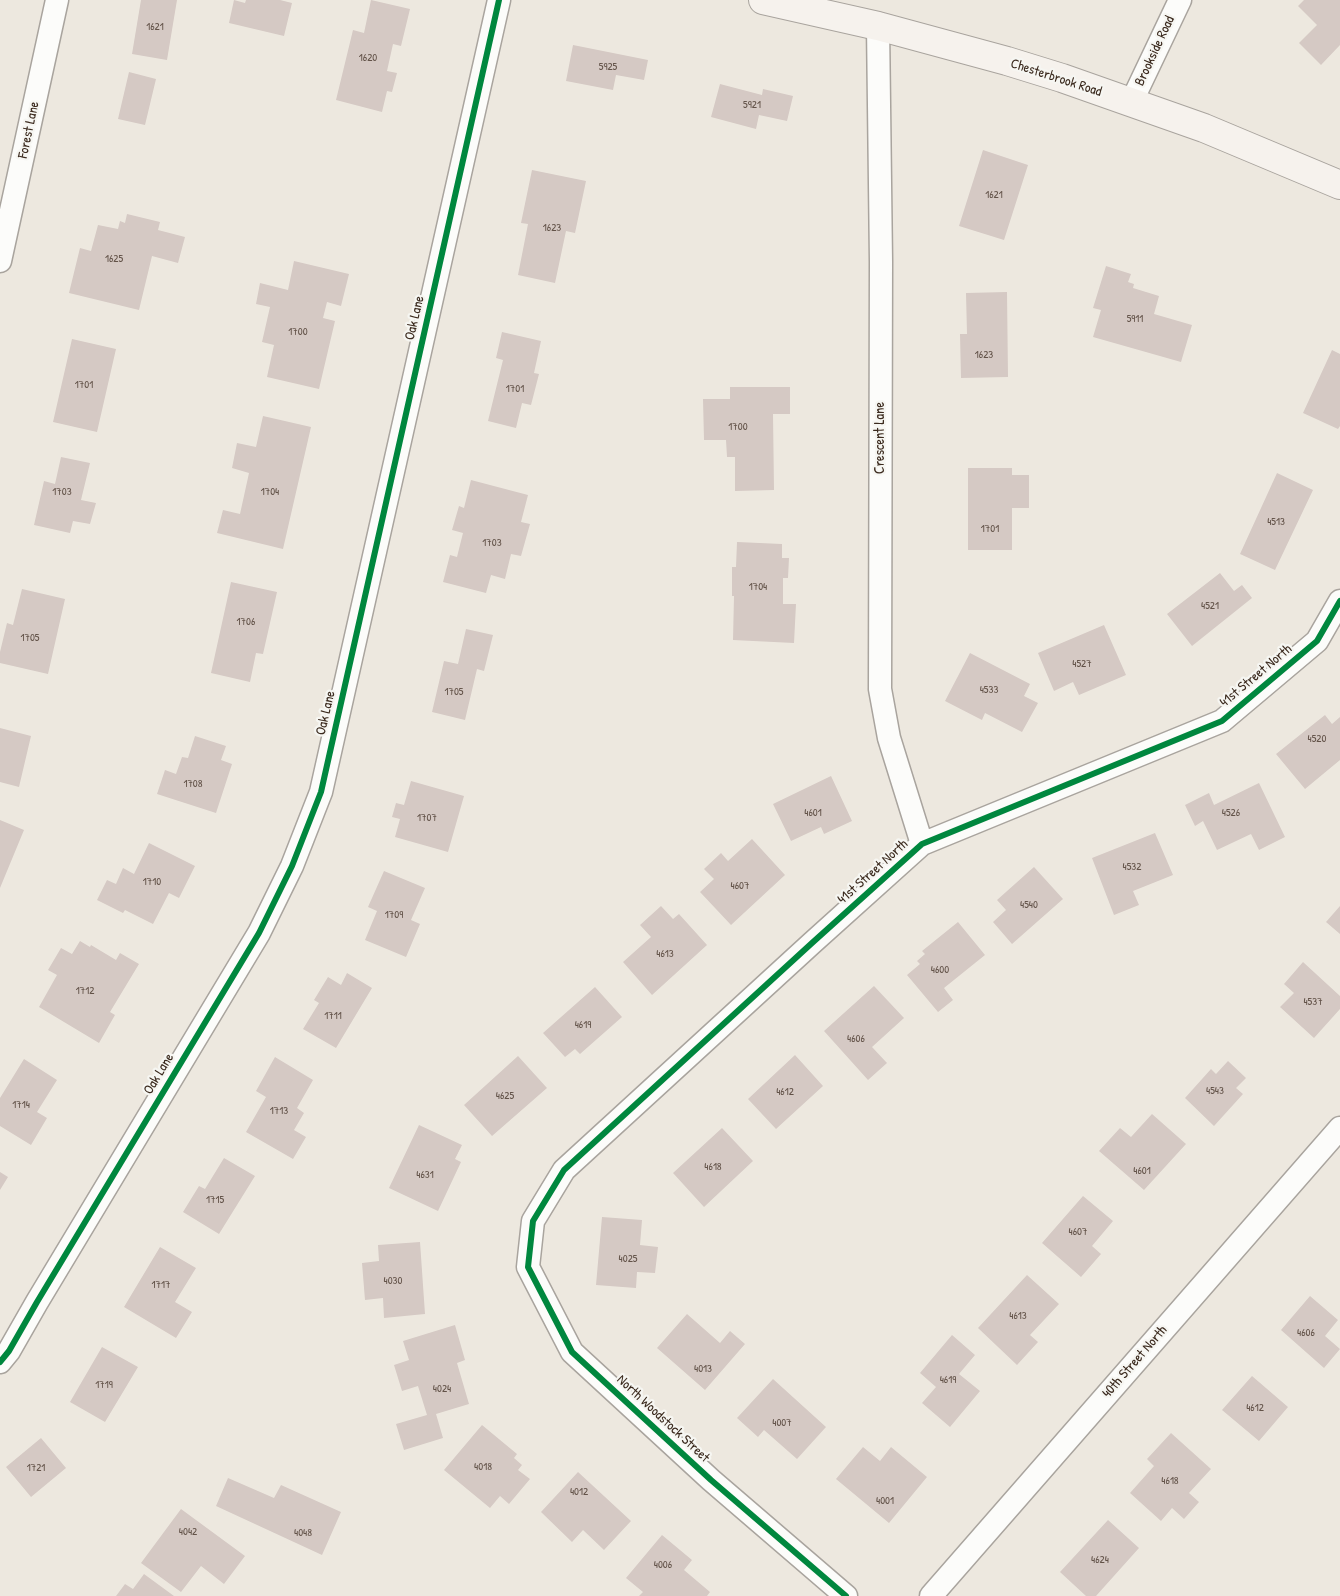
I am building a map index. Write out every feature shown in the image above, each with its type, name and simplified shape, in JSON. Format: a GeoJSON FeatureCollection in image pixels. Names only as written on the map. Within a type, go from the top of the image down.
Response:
{"type":"FeatureCollection","features":[{"type":"Feature","properties":{"kind":"street","name":"Forest Lane"},"geometry":{"type":"LineString","coordinates":[[0,261],[57,0]]}},
{"type":"Feature","properties":{"kind":"street","name":"Oak Lane"},"geometry":{"type":"LineString","coordinates":[[0,1362],[10,1351],[37,1302],[259,933],[292,866],[321,792],[499,0]]}},
{"type":"Feature","properties":{"kind":"street","name":"Chesterbrook Road"},"geometry":{"type":"LineString","coordinates":[[763,0],[878,26],[1062,78],[1204,128],[1340,185]]}},
{"type":"Feature","properties":{"kind":"street","name":"Brookside Road"},"geometry":{"type":"LineString","coordinates":[[1131,103],[1180,0]]}},
{"type":"Feature","properties":{"kind":"street","name":"Crescent Lane"},"geometry":{"type":"LineString","coordinates":[[878,26],[880,689],[889,738],[922,844]]}},
{"type":"Feature","properties":{"kind":"street","name":"41st Street North"},"geometry":{"type":"LineString","coordinates":[[533,1221],[564,1170],[804,949],[922,844],[1222,721],[1317,641],[1340,602]]}},
{"type":"Feature","properties":{"kind":"street","name":"40th Street North"},"geometry":{"type":"LineString","coordinates":[[931,1596],[1340,1128]]}},
{"type":"Feature","properties":{"kind":"street","name":"North Woodstock Street"},"geometry":{"type":"LineString","coordinates":[[533,1221],[528,1267],[572,1352],[711,1480],[846,1596]]}},
{"type":"Feature","properties":{"kind":"building"},"geometry":{"type":"Polygon","coordinates":[[[141,0],[177,0],[167,60],[132,54],[141,0]]]}},
{"type":"Feature","properties":{"kind":"building"},"geometry":{"type":"Polygon","coordinates":[[[234,0],[245,3],[246,0],[280,0],[292,3],[284,36],[229,23],[234,0]]]}},
{"type":"Feature","properties":{"kind":"building"},"geometry":{"type":"Polygon","coordinates":[[[371,0],[410,9],[401,46],[393,44],[387,71],[397,73],[392,92],[387,91],[382,112],[336,100],[353,30],[364,33],[371,0]]]}},
{"type":"Feature","properties":{"kind":"building"},"geometry":{"type":"Polygon","coordinates":[[[1304,0],[1340,0],[1340,45],[1321,65],[1299,43],[1317,25],[1298,6],[1304,0]]]}},
{"type":"Feature","properties":{"kind":"building"},"geometry":{"type":"Polygon","coordinates":[[[573,45],[648,60],[644,80],[616,75],[613,90],[566,81],[573,45]]]}},
{"type":"Feature","properties":{"kind":"building"},"geometry":{"type":"Polygon","coordinates":[[[129,72],[156,79],[145,125],[118,119],[129,72]]]}},
{"type":"Feature","properties":{"kind":"building"},"geometry":{"type":"Polygon","coordinates":[[[720,84],[762,95],[763,89],[793,96],[787,121],[759,115],[756,129],[711,117],[720,84]]]}},
{"type":"Feature","properties":{"kind":"building"},"geometry":{"type":"Polygon","coordinates":[[[983,150],[1028,165],[1004,240],[959,226],[983,150]]]}},
{"type":"Feature","properties":{"kind":"building"},"geometry":{"type":"Polygon","coordinates":[[[532,170],[586,181],[575,233],[566,231],[555,283],[518,275],[528,224],[521,223],[532,170]]]}},
{"type":"Feature","properties":{"kind":"building"},"geometry":{"type":"Polygon","coordinates":[[[127,214],[160,222],[158,230],[185,237],[178,263],[152,256],[139,310],[69,293],[80,248],[91,251],[98,225],[118,229],[120,221],[125,223],[127,214]]]}},
{"type":"Feature","properties":{"kind":"building"},"geometry":{"type":"Polygon","coordinates":[[[294,261],[349,274],[341,306],[327,302],[323,318],[335,321],[319,389],[267,377],[274,345],[262,342],[270,307],[256,304],[260,283],[288,290],[294,261]]]}},
{"type":"Feature","properties":{"kind":"building"},"geometry":{"type":"Polygon","coordinates":[[[1106,266],[1131,274],[1128,282],[1134,284],[1133,288],[1159,296],[1154,314],[1192,325],[1181,362],[1093,337],[1101,310],[1093,308],[1106,266]]]}},
{"type":"Feature","properties":{"kind":"building"},"geometry":{"type":"Polygon","coordinates":[[[1007,292],[1008,377],[961,378],[960,334],[967,334],[966,293],[1007,292]]]}},
{"type":"Feature","properties":{"kind":"building"},"geometry":{"type":"Polygon","coordinates":[[[502,332],[541,341],[534,373],[539,374],[531,405],[522,403],[516,428],[488,421],[503,360],[496,358],[502,332]]]}},
{"type":"Feature","properties":{"kind":"building"},"geometry":{"type":"Polygon","coordinates":[[[72,339],[116,349],[97,432],[53,422],[72,339]]]}},
{"type":"Feature","properties":{"kind":"building"},"geometry":{"type":"Polygon","coordinates":[[[1332,350],[1340,354],[1340,426],[1338,429],[1303,413],[1332,350]]]}},
{"type":"Feature","properties":{"kind":"building"},"geometry":{"type":"Polygon","coordinates":[[[730,387],[790,387],[790,414],[773,414],[774,490],[735,491],[735,457],[727,457],[726,440],[704,440],[703,399],[730,399],[730,387]]]}},
{"type":"Feature","properties":{"kind":"building"},"geometry":{"type":"Polygon","coordinates":[[[263,416],[311,427],[283,549],[217,533],[223,510],[240,514],[249,473],[232,468],[237,443],[256,447],[263,416]]]}},
{"type":"Feature","properties":{"kind":"building"},"geometry":{"type":"Polygon","coordinates":[[[61,457],[90,463],[81,500],[96,503],[90,524],[73,521],[70,533],[34,525],[44,481],[55,484],[61,457]]]}},
{"type":"Feature","properties":{"kind":"building"},"geometry":{"type":"Polygon","coordinates":[[[968,468],[1012,468],[1012,475],[1029,475],[1029,508],[1012,508],[1012,550],[968,550],[968,468]]]}},
{"type":"Feature","properties":{"kind":"building"},"geometry":{"type":"Polygon","coordinates":[[[1277,473],[1313,490],[1275,570],[1240,554],[1277,473]]]}},
{"type":"Feature","properties":{"kind":"building"},"geometry":{"type":"Polygon","coordinates":[[[471,480],[528,495],[521,522],[530,524],[521,556],[511,554],[505,579],[491,575],[486,593],[443,582],[450,555],[457,557],[463,533],[452,530],[459,506],[464,508],[471,480]]]}},
{"type":"Feature","properties":{"kind":"building"},"geometry":{"type":"Polygon","coordinates":[[[737,542],[782,544],[782,558],[789,558],[788,578],[783,578],[783,604],[796,604],[794,643],[733,640],[734,596],[732,596],[732,567],[736,567],[737,542]]]}},
{"type":"Feature","properties":{"kind":"building"},"geometry":{"type":"Polygon","coordinates":[[[1220,573],[1234,591],[1242,585],[1252,598],[1192,646],[1167,614],[1220,573]]]}},
{"type":"Feature","properties":{"kind":"building"},"geometry":{"type":"Polygon","coordinates":[[[231,582],[277,592],[263,654],[256,653],[250,682],[211,673],[231,582]]]}},
{"type":"Feature","properties":{"kind":"building"},"geometry":{"type":"Polygon","coordinates":[[[22,589],[65,599],[48,674],[0,663],[0,652],[7,623],[13,625],[22,589]]]}},
{"type":"Feature","properties":{"kind":"building"},"geometry":{"type":"Polygon","coordinates":[[[1104,625],[1126,675],[1079,695],[1073,682],[1054,691],[1038,653],[1104,625]]]}},
{"type":"Feature","properties":{"kind":"building"},"geometry":{"type":"Polygon","coordinates":[[[466,629],[493,635],[484,671],[477,669],[465,720],[432,712],[444,661],[458,664],[466,629]]]}},
{"type":"Feature","properties":{"kind":"building"},"geometry":{"type":"Polygon","coordinates":[[[970,653],[1030,684],[1024,696],[1038,703],[1022,732],[985,713],[982,720],[945,701],[970,653]]]}},
{"type":"Feature","properties":{"kind":"building"},"geometry":{"type":"Polygon","coordinates":[[[1325,715],[1332,724],[1340,717],[1340,760],[1305,789],[1276,754],[1325,715]]]}},
{"type":"Feature","properties":{"kind":"building"},"geometry":{"type":"Polygon","coordinates":[[[0,728],[31,736],[19,787],[0,782],[0,728]]]}},
{"type":"Feature","properties":{"kind":"building"},"geometry":{"type":"Polygon","coordinates":[[[195,736],[226,746],[221,760],[232,764],[216,813],[157,794],[165,770],[176,774],[182,757],[188,758],[195,736]]]}},
{"type":"Feature","properties":{"kind":"building"},"geometry":{"type":"Polygon","coordinates":[[[831,776],[852,821],[824,834],[821,827],[791,841],[773,804],[831,776]]]}},
{"type":"Feature","properties":{"kind":"building"},"geometry":{"type":"Polygon","coordinates":[[[411,781],[464,796],[448,852],[395,837],[400,819],[392,817],[396,803],[404,805],[411,781]]]}},
{"type":"Feature","properties":{"kind":"building"},"geometry":{"type":"Polygon","coordinates":[[[1259,783],[1285,837],[1259,850],[1251,834],[1217,850],[1203,821],[1195,826],[1185,805],[1209,793],[1214,805],[1259,783]]]}},
{"type":"Feature","properties":{"kind":"building"},"geometry":{"type":"Polygon","coordinates":[[[0,820],[24,830],[0,888],[0,820]]]}},
{"type":"Feature","properties":{"kind":"building"},"geometry":{"type":"Polygon","coordinates":[[[1155,833],[1173,875],[1133,891],[1139,905],[1114,915],[1092,858],[1155,833]]]}},
{"type":"Feature","properties":{"kind":"building"},"geometry":{"type":"Polygon","coordinates":[[[752,839],[785,875],[731,925],[700,892],[714,879],[704,869],[721,853],[728,861],[752,839]]]}},
{"type":"Feature","properties":{"kind":"building"},"geometry":{"type":"Polygon","coordinates":[[[149,843],[195,866],[179,898],[169,893],[153,924],[125,910],[123,913],[97,900],[107,880],[116,884],[123,868],[134,874],[149,843]]]}},
{"type":"Feature","properties":{"kind":"building"},"geometry":{"type":"Polygon","coordinates":[[[1034,867],[1063,899],[1012,944],[993,922],[1006,910],[997,900],[1034,867]]]}},
{"type":"Feature","properties":{"kind":"building"},"geometry":{"type":"Polygon","coordinates":[[[384,871],[425,888],[411,920],[420,924],[406,957],[365,940],[377,911],[368,907],[384,871]]]}},
{"type":"Feature","properties":{"kind":"building"},"geometry":{"type":"Polygon","coordinates":[[[661,906],[673,919],[679,914],[707,945],[652,995],[623,962],[651,937],[640,925],[661,906]]]}},
{"type":"Feature","properties":{"kind":"building"},"geometry":{"type":"Polygon","coordinates":[[[1340,906],[1340,934],[1326,922],[1340,906]]]}},
{"type":"Feature","properties":{"kind":"building"},"geometry":{"type":"Polygon","coordinates":[[[958,922],[985,955],[944,988],[953,1000],[938,1012],[907,975],[920,964],[917,961],[925,954],[922,951],[958,922]]]}},
{"type":"Feature","properties":{"kind":"building"},"geometry":{"type":"Polygon","coordinates":[[[80,941],[90,947],[91,945],[116,960],[120,953],[139,964],[110,1012],[115,1015],[99,1043],[39,1007],[57,975],[48,970],[61,948],[72,954],[80,941]]]}},
{"type":"Feature","properties":{"kind":"building"},"geometry":{"type":"Polygon","coordinates":[[[1303,962],[1340,996],[1340,1009],[1314,1038],[1280,1007],[1294,993],[1284,984],[1303,962]]]}},
{"type":"Feature","properties":{"kind":"building"},"geometry":{"type":"Polygon","coordinates":[[[347,973],[372,988],[336,1048],[303,1029],[319,1003],[314,1000],[328,977],[341,985],[347,973]]]}},
{"type":"Feature","properties":{"kind":"building"},"geometry":{"type":"Polygon","coordinates":[[[874,986],[904,1018],[872,1047],[887,1063],[868,1080],[824,1031],[874,986]]]}},
{"type":"Feature","properties":{"kind":"building"},"geometry":{"type":"Polygon","coordinates":[[[595,987],[622,1017],[580,1054],[575,1049],[565,1057],[543,1033],[595,987]]]}},
{"type":"Feature","properties":{"kind":"building"},"geometry":{"type":"Polygon","coordinates":[[[795,1055],[823,1086],[776,1129],[748,1099],[795,1055]]]}},
{"type":"Feature","properties":{"kind":"building"},"geometry":{"type":"Polygon","coordinates":[[[518,1056],[547,1088],[492,1136],[464,1105],[518,1056]]]}},
{"type":"Feature","properties":{"kind":"building"},"geometry":{"type":"Polygon","coordinates":[[[275,1057],[313,1080],[297,1108],[304,1113],[294,1130],[306,1137],[293,1159],[246,1132],[266,1097],[256,1091],[275,1057]]]}},
{"type":"Feature","properties":{"kind":"building"},"geometry":{"type":"Polygon","coordinates":[[[24,1059],[57,1080],[37,1112],[47,1118],[31,1145],[0,1126],[0,1098],[24,1059]]]}},
{"type":"Feature","properties":{"kind":"building"},"geometry":{"type":"Polygon","coordinates":[[[1228,1061],[1246,1078],[1236,1088],[1243,1094],[1214,1126],[1185,1098],[1211,1069],[1216,1074],[1228,1061]]]}},
{"type":"Feature","properties":{"kind":"building"},"geometry":{"type":"Polygon","coordinates":[[[1152,1114],[1186,1144],[1144,1190],[1099,1151],[1120,1128],[1131,1137],[1152,1114]]]}},
{"type":"Feature","properties":{"kind":"building"},"geometry":{"type":"Polygon","coordinates":[[[419,1125],[462,1145],[455,1159],[461,1162],[438,1211],[389,1188],[419,1125]]]}},
{"type":"Feature","properties":{"kind":"building"},"geometry":{"type":"Polygon","coordinates":[[[722,1128],[753,1161],[704,1207],[673,1173],[722,1128]]]}},
{"type":"Feature","properties":{"kind":"building"},"geometry":{"type":"Polygon","coordinates":[[[224,1158],[255,1176],[219,1234],[183,1212],[199,1186],[205,1189],[224,1158]]]}},
{"type":"Feature","properties":{"kind":"building"},"geometry":{"type":"Polygon","coordinates":[[[0,1172],[8,1177],[0,1190],[0,1172]]]}},
{"type":"Feature","properties":{"kind":"building"},"geometry":{"type":"Polygon","coordinates":[[[1083,1196],[1113,1221],[1092,1246],[1101,1254],[1081,1277],[1042,1243],[1083,1196]]]}},
{"type":"Feature","properties":{"kind":"building"},"geometry":{"type":"Polygon","coordinates":[[[602,1217],[642,1220],[640,1245],[658,1247],[655,1273],[637,1272],[636,1288],[596,1285],[602,1217]]]}},
{"type":"Feature","properties":{"kind":"building"},"geometry":{"type":"Polygon","coordinates":[[[420,1242],[425,1314],[384,1318],[383,1298],[365,1300],[362,1263],[379,1261],[378,1245],[420,1242]]]}},
{"type":"Feature","properties":{"kind":"building"},"geometry":{"type":"Polygon","coordinates":[[[160,1247],[196,1268],[175,1302],[192,1312],[176,1338],[124,1307],[160,1247]]]}},
{"type":"Feature","properties":{"kind":"building"},"geometry":{"type":"Polygon","coordinates":[[[1027,1275],[1059,1304],[1030,1335],[1038,1342],[1017,1365],[978,1328],[1027,1275]]]}},
{"type":"Feature","properties":{"kind":"building"},"geometry":{"type":"Polygon","coordinates":[[[1310,1296],[1338,1320],[1325,1336],[1340,1349],[1324,1368],[1281,1330],[1310,1296]]]}},
{"type":"Feature","properties":{"kind":"building"},"geometry":{"type":"Polygon","coordinates":[[[687,1314],[720,1343],[730,1331],[745,1344],[705,1390],[657,1348],[687,1314]]]}},
{"type":"Feature","properties":{"kind":"building"},"geometry":{"type":"Polygon","coordinates":[[[455,1325],[465,1360],[457,1363],[469,1404],[436,1414],[443,1438],[404,1450],[396,1424],[427,1415],[418,1386],[402,1391],[394,1365],[409,1360],[403,1341],[455,1325]]]}},
{"type":"Feature","properties":{"kind":"building"},"geometry":{"type":"Polygon","coordinates":[[[952,1335],[975,1355],[959,1374],[980,1391],[950,1427],[922,1403],[936,1387],[920,1373],[952,1335]]]}},
{"type":"Feature","properties":{"kind":"building"},"geometry":{"type":"Polygon","coordinates":[[[102,1347],[138,1367],[105,1422],[70,1402],[102,1347]]]}},
{"type":"Feature","properties":{"kind":"building"},"geometry":{"type":"Polygon","coordinates":[[[1252,1376],[1288,1407],[1259,1441],[1222,1410],[1252,1376]]]}},
{"type":"Feature","properties":{"kind":"building"},"geometry":{"type":"Polygon","coordinates":[[[773,1379],[826,1427],[797,1459],[764,1430],[758,1437],[737,1418],[773,1379]]]}},
{"type":"Feature","properties":{"kind":"building"},"geometry":{"type":"Polygon","coordinates":[[[482,1425],[517,1454],[514,1458],[522,1465],[518,1470],[530,1479],[509,1504],[500,1496],[490,1508],[444,1470],[482,1425]]]}},
{"type":"Feature","properties":{"kind":"building"},"geometry":{"type":"Polygon","coordinates":[[[1171,1433],[1211,1469],[1189,1493],[1199,1502],[1184,1519],[1172,1508],[1161,1521],[1130,1493],[1154,1466],[1147,1459],[1171,1433]]]}},
{"type":"Feature","properties":{"kind":"building"},"geometry":{"type":"Polygon","coordinates":[[[41,1438],[66,1468],[31,1497],[6,1467],[41,1438]]]}},
{"type":"Feature","properties":{"kind":"building"},"geometry":{"type":"Polygon","coordinates":[[[863,1447],[880,1461],[891,1447],[927,1477],[889,1523],[836,1479],[863,1447]]]}},
{"type":"Feature","properties":{"kind":"building"},"geometry":{"type":"Polygon","coordinates":[[[578,1472],[631,1521],[604,1550],[583,1530],[572,1542],[541,1512],[578,1472]]]}},
{"type":"Feature","properties":{"kind":"building"},"geometry":{"type":"Polygon","coordinates":[[[228,1478],[274,1498],[281,1485],[341,1512],[322,1555],[216,1506],[228,1478]]]}},
{"type":"Feature","properties":{"kind":"building"},"geometry":{"type":"Polygon","coordinates":[[[181,1509],[245,1556],[224,1584],[201,1566],[181,1592],[141,1563],[181,1509]]]}},
{"type":"Feature","properties":{"kind":"building"},"geometry":{"type":"Polygon","coordinates":[[[1108,1520],[1139,1548],[1096,1596],[1086,1596],[1060,1572],[1108,1520]]]}},
{"type":"Feature","properties":{"kind":"building"},"geometry":{"type":"Polygon","coordinates":[[[662,1535],[692,1560],[684,1570],[710,1592],[707,1596],[639,1596],[643,1592],[626,1578],[662,1535]]]}},
{"type":"Feature","properties":{"kind":"building"},"geometry":{"type":"Polygon","coordinates":[[[144,1574],[174,1596],[116,1596],[125,1584],[133,1589],[144,1574]]]}},
{"type":"Feature","properties":{"kind":"cycle path"},"geometry":{"type":"LineString","coordinates":[[0,1362],[9,1351],[259,933],[292,866],[321,792],[499,0]]}},
{"type":"Feature","properties":{"kind":"cycle path"},"geometry":{"type":"LineString","coordinates":[[846,1596],[711,1480],[572,1352],[528,1267],[533,1221],[564,1170],[922,844],[1222,721],[1317,641],[1340,601]]}}]}
